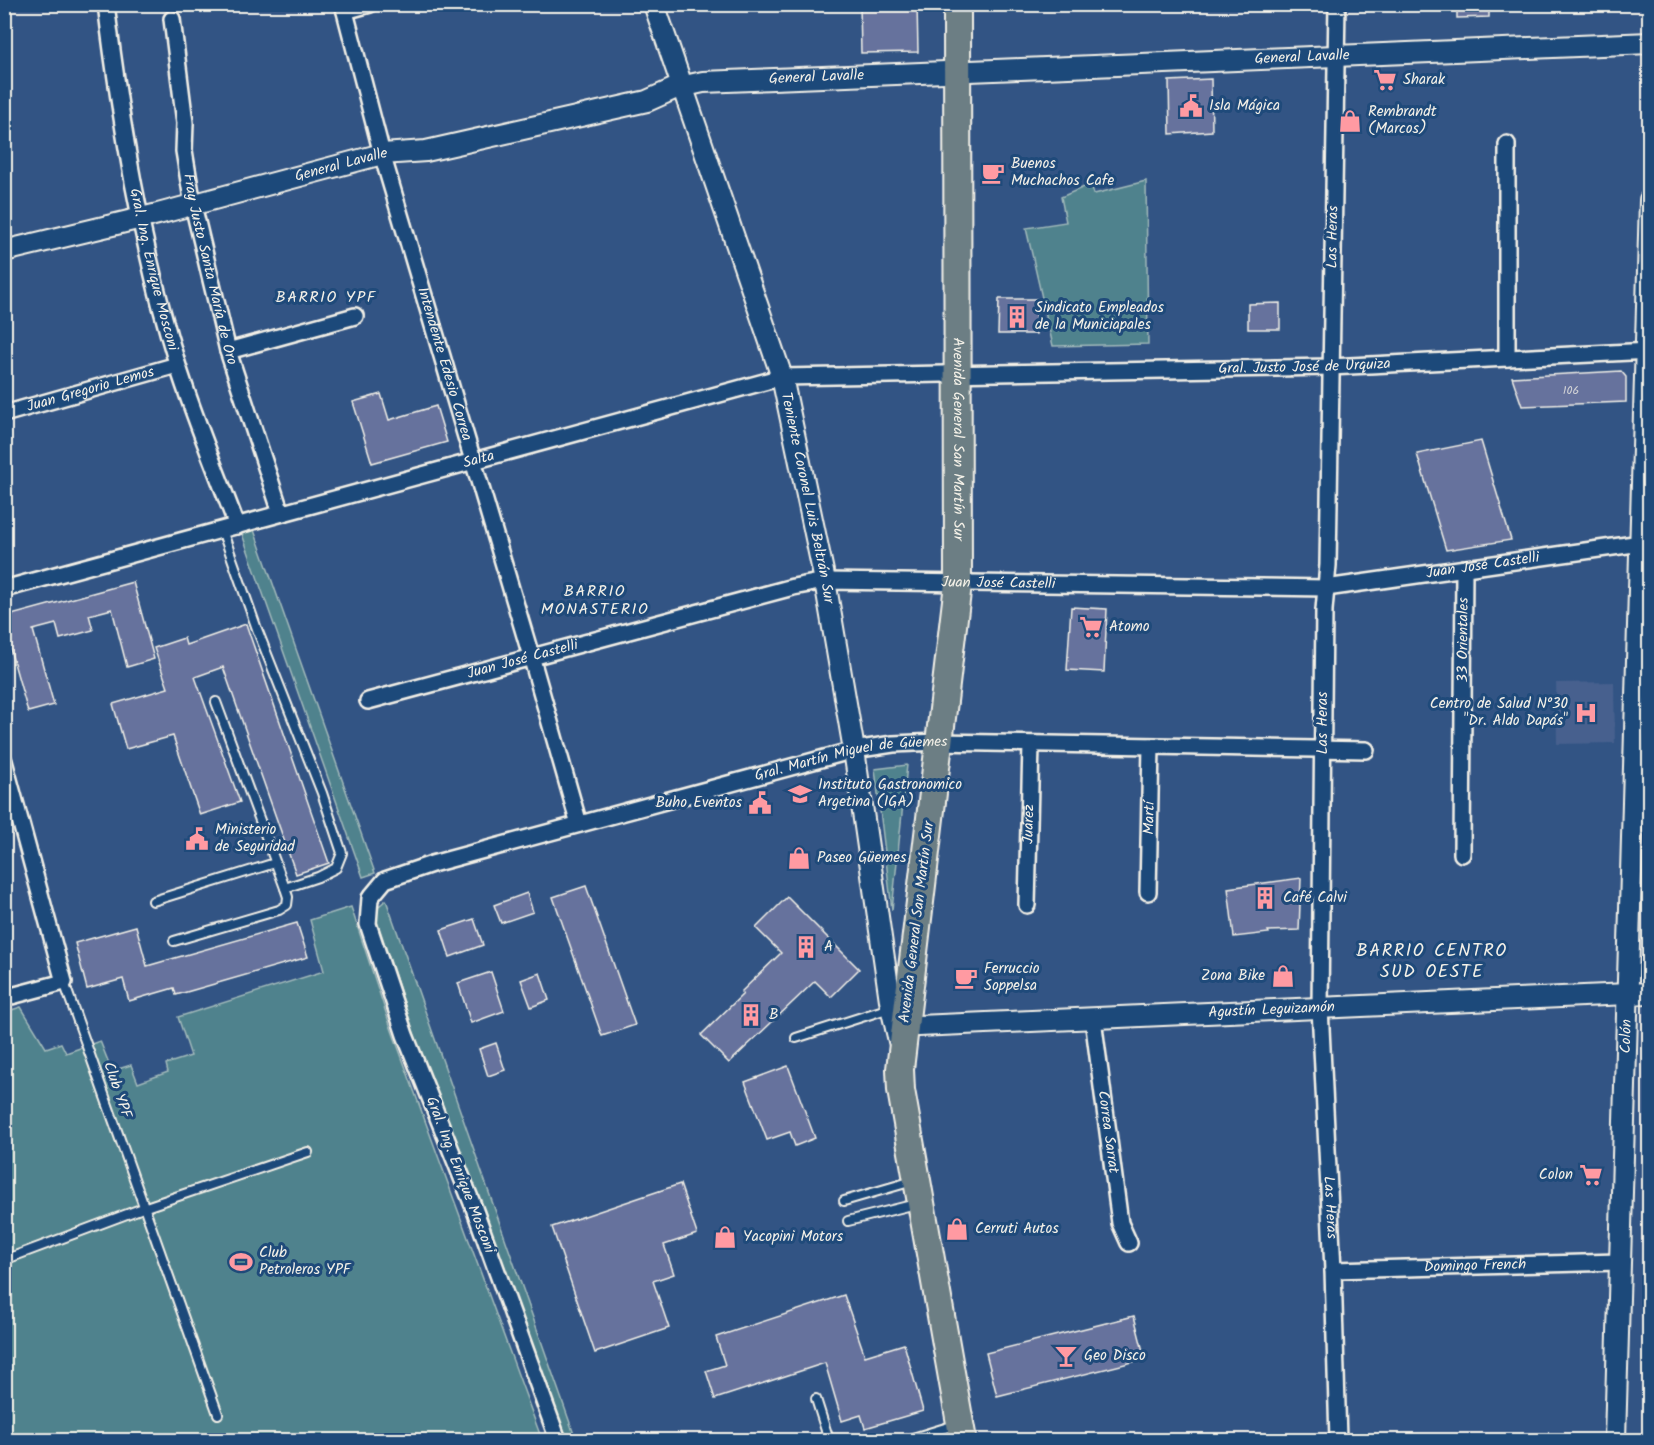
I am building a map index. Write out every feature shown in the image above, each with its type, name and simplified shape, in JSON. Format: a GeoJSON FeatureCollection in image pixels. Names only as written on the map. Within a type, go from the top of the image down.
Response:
{"type":"FeatureCollection","features":[{"type":"Feature","properties":{"kind":"main road","name":"Avenida General San Martín Sur"},"geometry":{"type":"LineString","coordinates":[[957,4],[958,584],[898,1027],[901,1090],[961,1432]]}},
{"type":"Feature","properties":{"kind":"street","name":"Gral. Ing. Enrique Mosconi"},"geometry":{"type":"LineString","coordinates":[[106,4],[118,95],[140,218],[157,292],[177,365],[229,528]]}},
{"type":"Feature","properties":{"kind":"street"},"geometry":{"type":"LineString","coordinates":[[344,8],[370,4]]}},
{"type":"Feature","properties":{"kind":"street","name":"Teniente Coronel Luis Beltrán Sur"},"geometry":{"type":"LineString","coordinates":[[654,4],[782,377],[825,581],[898,1027]]}},
{"type":"Feature","properties":{"kind":"street","name":"Las Heras"},"geometry":{"type":"LineString","coordinates":[[1337,4],[1328,566],[1324,610],[1320,1008],[1333,1270],[1338,1440]]}},
{"type":"Feature","properties":{"kind":"street","name":"Intendente Edesio Correa"},"geometry":{"type":"LineString","coordinates":[[344,8],[382,154],[579,824]]}},
{"type":"Feature","properties":{"kind":"street","name":"Fray Justo Santa María de Oro"},"geometry":{"type":"LineString","coordinates":[[172,19],[185,123],[184,151],[193,205],[228,351],[281,513]]}},
{"type":"Feature","properties":{"kind":"street","name":"General Lavalle"},"geometry":{"type":"LineString","coordinates":[[4,251],[193,205],[382,154],[426,151],[647,101],[683,86],[710,81],[1650,43]]}},
{"type":"Feature","properties":{"kind":"street"},"geometry":{"type":"LineString","coordinates":[[1507,144],[1507,358]]}},
{"type":"Feature","properties":{"kind":"street","name":"Colón"},"geometry":{"type":"LineString","coordinates":[[1615,1440],[1628,994],[1644,662],[1641,543],[1648,351],[1650,200]]}},
{"type":"Feature","properties":{"kind":"street"},"geometry":{"type":"LineString","coordinates":[[228,351],[355,316]]}},
{"type":"Feature","properties":{"kind":"street","name":"Gral. Justo José de Urquiza"},"geometry":{"type":"LineString","coordinates":[[958,373],[1330,367],[1648,351]]}},
{"type":"Feature","properties":{"kind":"street","name":"Juan Gregorio Lemos"},"geometry":{"type":"LineString","coordinates":[[4,414],[177,365]]}},
{"type":"Feature","properties":{"kind":"street","name":"Salta"},"geometry":{"type":"LineString","coordinates":[[4,589],[782,377],[958,373]]}},
{"type":"Feature","properties":{"kind":"street","name":"Juan José Castelli"},"geometry":{"type":"LineString","coordinates":[[368,701],[793,587],[825,581],[1326,588],[1641,543]]}},
{"type":"Feature","properties":{"kind":"street","name":"33 Orientales"},"geometry":{"type":"LineString","coordinates":[[1462,854],[1464,568]]}},
{"type":"Feature","properties":{"kind":"street","name":"Gral. Martín Miguel de Güemes"},"geometry":{"type":"LineString","coordinates":[[368,908],[369,898],[377,887],[395,875],[854,750],[902,743],[938,742],[1366,750]]}},
{"type":"Feature","properties":{"kind":"street","name":"Juárez"},"geometry":{"type":"LineString","coordinates":[[1028,905],[1031,745]]}},
{"type":"Feature","properties":{"kind":"street","name":"Martí"},"geometry":{"type":"LineString","coordinates":[[1148,892],[1151,746]]}},
{"type":"Feature","properties":{"kind":"street"},"geometry":{"type":"LineString","coordinates":[[4,761],[64,982],[4,998]]}},
{"type":"Feature","properties":{"kind":"street","name":"Gral. Ing. Enrique Mosconi"},"geometry":{"type":"LineString","coordinates":[[368,908],[368,924],[405,1035],[474,1208],[558,1440]]}},
{"type":"Feature","properties":{"kind":"street","name":"Agustín Leguizamón"},"geometry":{"type":"LineString","coordinates":[[898,1027],[1650,993]]}},
{"type":"Feature","properties":{"kind":"street","name":"Correa Sarrat"},"geometry":{"type":"LineString","coordinates":[[1093,1019],[1120,1223],[1129,1243]]}},
{"type":"Feature","properties":{"kind":"street","name":"Domingo French"},"geometry":{"type":"LineString","coordinates":[[1333,1270],[1619,1262]]}},
{"type":"Feature","properties":{"kind":"lane"},"geometry":{"type":"LineString","coordinates":[[229,528],[256,629],[322,793],[342,853],[336,868],[318,877],[285,888]]}},
{"type":"Feature","properties":{"kind":"lane"},"geometry":{"type":"LineString","coordinates":[[174,941],[279,910],[286,905],[288,897],[216,702]]}},
{"type":"Feature","properties":{"kind":"lane"},"geometry":{"type":"LineString","coordinates":[[153,901],[275,863]]}},
{"type":"Feature","properties":{"kind":"lane","name":"Club YPF"},"geometry":{"type":"LineString","coordinates":[[64,982],[218,1414]]}},
{"type":"Feature","properties":{"kind":"lane"},"geometry":{"type":"LineString","coordinates":[[796,1038],[898,1027]]}},
{"type":"Feature","properties":{"kind":"lane"},"geometry":{"type":"LineString","coordinates":[[4,1260],[143,1208],[308,1152]]}},
{"type":"Feature","properties":{"kind":"lane"},"geometry":{"type":"LineString","coordinates":[[844,1201],[919,1191]]}},
{"type":"Feature","properties":{"kind":"lane"},"geometry":{"type":"LineString","coordinates":[[848,1221],[919,1191]]}},
{"type":"Feature","properties":{"kind":"lane"},"geometry":{"type":"LineString","coordinates":[[816,1399],[829,1440]]}},
{"type":"Feature","properties":{"kind":"lane"},"geometry":{"type":"LineString","coordinates":[[906,1440],[961,1432]]}},
{"type":"Feature","properties":{"kind":"shaded area","name":"Centro de Salud N°30 \"Dr. Aldo Dapás\""},"geometry":{"type":"Polygon","coordinates":[[[1614,682],[1615,743],[1557,744],[1556,683],[1614,682]]]}},
{"type":"Feature","properties":{"kind":"green space"},"geometry":{"type":"Polygon","coordinates":[[[1146,181],[1148,344],[1053,346],[1026,228],[1066,222],[1061,197],[1091,184],[1094,194],[1146,181]]]}},
{"type":"Feature","properties":{"kind":"green space"},"geometry":{"type":"Polygon","coordinates":[[[254,530],[375,873],[363,877],[242,534],[254,530]]]}},
{"type":"Feature","properties":{"kind":"green space"},"geometry":{"type":"Polygon","coordinates":[[[907,765],[892,910],[875,769],[907,765]]]}},
{"type":"Feature","properties":{"kind":"green space"},"geometry":{"type":"Polygon","coordinates":[[[386,900],[576,1440],[564,1440],[417,1042],[376,918],[379,906],[386,900]]]}},
{"type":"Feature","properties":{"kind":"green space","name":"Club Petroleros YPF"},"geometry":{"type":"Polygon","coordinates":[[[351,907],[390,1025],[542,1440],[5,1440],[5,1012],[21,1007],[46,1048],[61,1043],[66,1053],[100,1041],[112,1071],[131,1065],[138,1083],[168,1072],[166,1064],[191,1056],[178,1017],[324,971],[310,920],[351,907]]]}},
{"type":"Feature","properties":{"kind":"building"},"geometry":{"type":"Polygon","coordinates":[[[860,4],[917,4],[918,52],[861,53],[860,4]]]}},
{"type":"Feature","properties":{"kind":"building"},"geometry":{"type":"Polygon","coordinates":[[[1457,4],[1489,4],[1489,17],[1457,18],[1457,4]]]}},
{"type":"Feature","properties":{"kind":"building","name":"Isla Mágica"},"geometry":{"type":"Polygon","coordinates":[[[1211,79],[1212,131],[1170,134],[1169,81],[1211,79]]]}},
{"type":"Feature","properties":{"kind":"building","name":"Sindicato Empleados de la Municiapales"},"geometry":{"type":"Polygon","coordinates":[[[999,299],[1037,299],[1036,334],[998,334],[999,299]]]}},
{"type":"Feature","properties":{"kind":"building"},"geometry":{"type":"Polygon","coordinates":[[[1280,303],[1280,329],[1248,329],[1248,304],[1280,303]]]}},
{"type":"Feature","properties":{"kind":"building"},"geometry":{"type":"Polygon","coordinates":[[[1621,371],[1626,377],[1626,402],[1522,406],[1512,377],[1621,371]]]}},
{"type":"Feature","properties":{"kind":"building"},"geometry":{"type":"Polygon","coordinates":[[[381,394],[389,420],[436,406],[447,442],[372,463],[353,402],[381,394]]]}},
{"type":"Feature","properties":{"kind":"building"},"geometry":{"type":"Polygon","coordinates":[[[1481,441],[1511,540],[1446,550],[1417,454],[1481,441]]]}},
{"type":"Feature","properties":{"kind":"building"},"geometry":{"type":"Polygon","coordinates":[[[133,582],[154,659],[127,667],[112,609],[89,615],[93,630],[60,639],[56,624],[33,630],[54,705],[28,712],[4,628],[4,617],[133,582]]]}},
{"type":"Feature","properties":{"kind":"building"},"geometry":{"type":"Polygon","coordinates":[[[1071,607],[1107,609],[1104,672],[1067,670],[1071,607]]]}},
{"type":"Feature","properties":{"kind":"building"},"geometry":{"type":"Polygon","coordinates":[[[246,624],[329,863],[296,874],[223,667],[195,677],[240,802],[200,815],[173,736],[126,749],[113,704],[168,688],[154,648],[184,638],[186,645],[246,624]]]}},
{"type":"Feature","properties":{"kind":"building","name":"Café Calvi"},"geometry":{"type":"Polygon","coordinates":[[[1301,878],[1299,930],[1268,931],[1269,933],[1234,937],[1228,888],[1301,878]]]}},
{"type":"Feature","properties":{"kind":"building"},"geometry":{"type":"Polygon","coordinates":[[[586,886],[635,1025],[602,1036],[553,897],[586,886]]]}},
{"type":"Feature","properties":{"kind":"building"},"geometry":{"type":"Polygon","coordinates":[[[527,893],[533,912],[501,923],[494,905],[527,893]]]}},
{"type":"Feature","properties":{"kind":"building"},"geometry":{"type":"Polygon","coordinates":[[[787,897],[859,969],[831,997],[815,981],[729,1063],[701,1035],[781,953],[756,928],[787,897]]]}},
{"type":"Feature","properties":{"kind":"building"},"geometry":{"type":"Polygon","coordinates":[[[474,919],[483,945],[450,957],[441,930],[474,919]]]}},
{"type":"Feature","properties":{"kind":"building"},"geometry":{"type":"Polygon","coordinates":[[[297,923],[308,957],[176,995],[174,988],[129,1001],[123,979],[87,989],[75,943],[136,926],[147,966],[297,923]]]}},
{"type":"Feature","properties":{"kind":"building"},"geometry":{"type":"Polygon","coordinates":[[[491,972],[504,1011],[471,1023],[458,983],[491,972]]]}},
{"type":"Feature","properties":{"kind":"building"},"geometry":{"type":"Polygon","coordinates":[[[540,973],[549,1000],[531,1007],[521,980],[540,973]]]}},
{"type":"Feature","properties":{"kind":"building"},"geometry":{"type":"Polygon","coordinates":[[[496,1043],[505,1070],[488,1076],[479,1049],[496,1043]]]}},
{"type":"Feature","properties":{"kind":"building"},"geometry":{"type":"Polygon","coordinates":[[[788,1066],[815,1138],[795,1146],[790,1132],[767,1140],[745,1082],[788,1066]]]}},
{"type":"Feature","properties":{"kind":"building"},"geometry":{"type":"Polygon","coordinates":[[[680,1184],[697,1234],[664,1245],[674,1274],[653,1281],[669,1328],[595,1353],[552,1227],[680,1184]]]}},
{"type":"Feature","properties":{"kind":"building"},"geometry":{"type":"Polygon","coordinates":[[[844,1295],[865,1356],[904,1344],[923,1411],[865,1428],[861,1415],[842,1421],[825,1363],[715,1399],[706,1371],[725,1365],[716,1337],[844,1295]]]}},
{"type":"Feature","properties":{"kind":"building","name":"Geo Disco"},"geometry":{"type":"Polygon","coordinates":[[[1134,1316],[1145,1359],[997,1396],[986,1353],[1134,1316]]]}},
{"type":"Feature","properties":{"kind":"place","name":"Sharak"},"geometry":{"type":"Point","coordinates":[1385,80]}},
{"type":"Feature","properties":{"kind":"place","name":"Isla Mágica"},"geometry":{"type":"Point","coordinates":[1191,106]}},
{"type":"Feature","properties":{"kind":"place","name":"Rembrandt (Marcos)"},"geometry":{"type":"Point","coordinates":[1350,121]}},
{"type":"Feature","properties":{"kind":"place","name":"Buenos Muchachos Cafe"},"geometry":{"type":"Point","coordinates":[993,173]}},
{"type":"Feature","properties":{"kind":"place","name":"Sindicato Empleados de la Municiapales"},"geometry":{"type":"Point","coordinates":[1017,317]}},
{"type":"Feature","properties":{"kind":"place","name":"Atomo"},"geometry":{"type":"Point","coordinates":[1091,627]}},
{"type":"Feature","properties":{"kind":"place","name":"Centro de Salud N°30 \"Dr. Aldo Dapás\""},"geometry":{"type":"Point","coordinates":[1586,713]}},
{"type":"Feature","properties":{"kind":"place","name":"Instituto Gastronomico Argetina (IGA)"},"geometry":{"type":"Point","coordinates":[800,794]}},
{"type":"Feature","properties":{"kind":"place","name":"Buho Eventos"},"geometry":{"type":"Point","coordinates":[760,803]}},
{"type":"Feature","properties":{"kind":"place","name":"Ministerio de Seguridad"},"geometry":{"type":"Point","coordinates":[197,839]}},
{"type":"Feature","properties":{"kind":"place","name":"Paseo Güemes"},"geometry":{"type":"Point","coordinates":[799,858]}},
{"type":"Feature","properties":{"kind":"place","name":"Café Calvi"},"geometry":{"type":"Point","coordinates":[1265,898]}},
{"type":"Feature","properties":{"kind":"place","name":"A"},"geometry":{"type":"Point","coordinates":[806,947]}},
{"type":"Feature","properties":{"kind":"place","name":"Zona Bike"},"geometry":{"type":"Point","coordinates":[1283,976]}},
{"type":"Feature","properties":{"kind":"place","name":"Ferruccio Soppelsa"},"geometry":{"type":"Point","coordinates":[966,978]}},
{"type":"Feature","properties":{"kind":"place","name":"B"},"geometry":{"type":"Point","coordinates":[751,1015]}},
{"type":"Feature","properties":{"kind":"place","name":"Colon"},"geometry":{"type":"Point","coordinates":[1591,1175]}},
{"type":"Feature","properties":{"kind":"place","name":"Cerruti Autos"},"geometry":{"type":"Point","coordinates":[957,1229]}},
{"type":"Feature","properties":{"kind":"place","name":"Yacopini Motors"},"geometry":{"type":"Point","coordinates":[725,1237]}},
{"type":"Feature","properties":{"kind":"place","name":"Club Petroleros YPF"},"geometry":{"type":"Point","coordinates":[241,1262]}},
{"type":"Feature","properties":{"kind":"place","name":"Geo Disco"},"geometry":{"type":"Point","coordinates":[1066,1356]}},
{"type":"Feature","properties":{"kind":"district","name":"BARRIO YPF"},"geometry":{"type":"Point","coordinates":[326,297]}},
{"type":"Feature","properties":{"kind":"district","name":"BARRIO MONASTERIO"},"geometry":{"type":"Point","coordinates":[595,600]}},
{"type":"Feature","properties":{"kind":"district","name":"BARRIO CENTRO SUD OESTE"},"geometry":{"type":"Point","coordinates":[1432,961]}}]}
